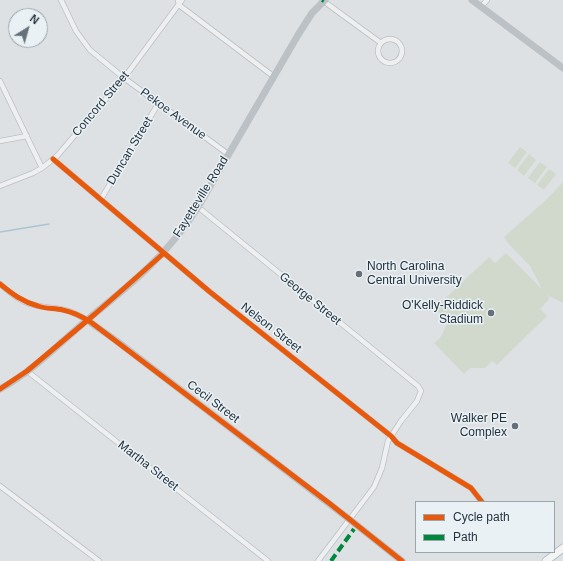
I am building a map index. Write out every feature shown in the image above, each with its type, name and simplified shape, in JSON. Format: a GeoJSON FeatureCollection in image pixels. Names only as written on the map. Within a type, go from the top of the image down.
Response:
{"type":"FeatureCollection","features":[{"type":"Feature","properties":{"kind":"main road","name":"Fayetteville Road"},"geometry":{"type":"LineString","coordinates":[[0,389],[28,371],[87,320],[164,253],[184,229],[301,30],[312,13],[324,0]]}},
{"type":"Feature","properties":{"kind":"main road"},"geometry":{"type":"LineString","coordinates":[[472,0],[563,68]]}},
{"type":"Feature","properties":{"kind":"main road","name":"Cecil Street"},"geometry":{"type":"LineString","coordinates":[[87,320],[118,342],[402,561]]}},
{"type":"Feature","properties":{"kind":"main road"},"geometry":{"type":"LineString","coordinates":[[546,561],[563,548]]}},
{"type":"Feature","properties":{"kind":"street","name":"Pekoe Avenue"},"geometry":{"type":"LineString","coordinates":[[61,0],[76,31],[90,50],[158,104],[228,154]]}},
{"type":"Feature","properties":{"kind":"street","name":"Concord Street"},"geometry":{"type":"LineString","coordinates":[[0,186],[33,173],[53,159],[124,78],[178,2],[182,0]]}},
{"type":"Feature","properties":{"kind":"street"},"geometry":{"type":"LineString","coordinates":[[324,0],[381,44]]}},
{"type":"Feature","properties":{"kind":"street"},"geometry":{"type":"LineString","coordinates":[[481,7],[487,0]]}},
{"type":"Feature","properties":{"kind":"street"},"geometry":{"type":"LineString","coordinates":[[178,2],[273,76]]}},
{"type":"Feature","properties":{"kind":"street"},"geometry":{"type":"LineString","coordinates":[[390,39],[399,43],[402,50],[398,59],[388,62],[382,59],[378,50],[381,44],[383,41],[390,39]]}},
{"type":"Feature","properties":{"kind":"street"},"geometry":{"type":"LineString","coordinates":[[0,81],[42,168]]}},
{"type":"Feature","properties":{"kind":"street","name":"Duncan Street"},"geometry":{"type":"LineString","coordinates":[[101,199],[158,104]]}},
{"type":"Feature","properties":{"kind":"street"},"geometry":{"type":"LineString","coordinates":[[0,141],[27,136]]}},
{"type":"Feature","properties":{"kind":"street","name":"Nelson Street"},"geometry":{"type":"LineString","coordinates":[[53,159],[210,292],[391,436],[397,443],[471,488],[481,501]]}},
{"type":"Feature","properties":{"kind":"street","name":"George Street"},"geometry":{"type":"LineString","coordinates":[[198,207],[418,386],[421,391],[417,402],[391,436]]}},
{"type":"Feature","properties":{"kind":"street","name":"Cecil Street"},"geometry":{"type":"LineString","coordinates":[[0,284],[25,302],[47,308],[73,312],[87,320]]}},
{"type":"Feature","properties":{"kind":"street","name":"Martha Street"},"geometry":{"type":"LineString","coordinates":[[28,371],[268,561]]}},
{"type":"Feature","properties":{"kind":"street"},"geometry":{"type":"LineString","coordinates":[[318,561],[374,487],[382,468],[387,443],[391,436]]}},
{"type":"Feature","properties":{"kind":"street"},"geometry":{"type":"LineString","coordinates":[[0,486],[99,561]]}},
{"type":"Feature","properties":{"kind":"shaded area"},"geometry":{"type":"Polygon","coordinates":[[[520,147],[527,152],[515,168],[508,163],[520,147]]]}},
{"type":"Feature","properties":{"kind":"shaded area"},"geometry":{"type":"Polygon","coordinates":[[[529,154],[536,160],[524,176],[517,170],[529,154]]]}},
{"type":"Feature","properties":{"kind":"shaded area"},"geometry":{"type":"Polygon","coordinates":[[[540,162],[547,167],[535,183],[528,178],[540,162]]]}},
{"type":"Feature","properties":{"kind":"shaded area"},"geometry":{"type":"Polygon","coordinates":[[[549,169],[556,174],[544,190],[537,185],[549,169]]]}},
{"type":"Feature","properties":{"kind":"shaded area","name":"O'Kelly-Riddick Stadium"},"geometry":{"type":"Polygon","coordinates":[[[563,182],[563,303],[549,296],[544,291],[550,298],[540,309],[547,316],[497,365],[492,361],[485,368],[470,368],[464,374],[434,343],[440,338],[448,322],[435,308],[489,257],[495,263],[506,253],[542,289],[530,266],[504,237],[546,200],[563,182]]]}},
{"type":"Feature","properties":{"kind":"waterway"},"geometry":{"type":"LineString","coordinates":[[0,232],[49,224]]}},
{"type":"Feature","properties":{"kind":"marked path"},"geometry":{"type":"LineString","coordinates":[[331,561],[354,529]]}},
{"type":"Feature","properties":{"kind":"cycle path"},"geometry":{"type":"LineString","coordinates":[[53,159],[210,292],[391,436],[397,443],[471,488],[481,501]]}},
{"type":"Feature","properties":{"kind":"cycle path"},"geometry":{"type":"LineString","coordinates":[[0,389],[27,371],[164,253]]}},
{"type":"Feature","properties":{"kind":"cycle path"},"geometry":{"type":"LineString","coordinates":[[0,284],[27,302],[41,307],[60,309],[70,312],[92,323],[329,503],[402,561]]}},
{"type":"Feature","properties":{"kind":"place","name":"North Carolina Central University"},"geometry":{"type":"Point","coordinates":[359,274]}},
{"type":"Feature","properties":{"kind":"place","name":"O'Kelly-Riddick Stadium"},"geometry":{"type":"Point","coordinates":[491,313]}},
{"type":"Feature","properties":{"kind":"place","name":"Walker PE Complex"},"geometry":{"type":"Point","coordinates":[515,426]}}]}
